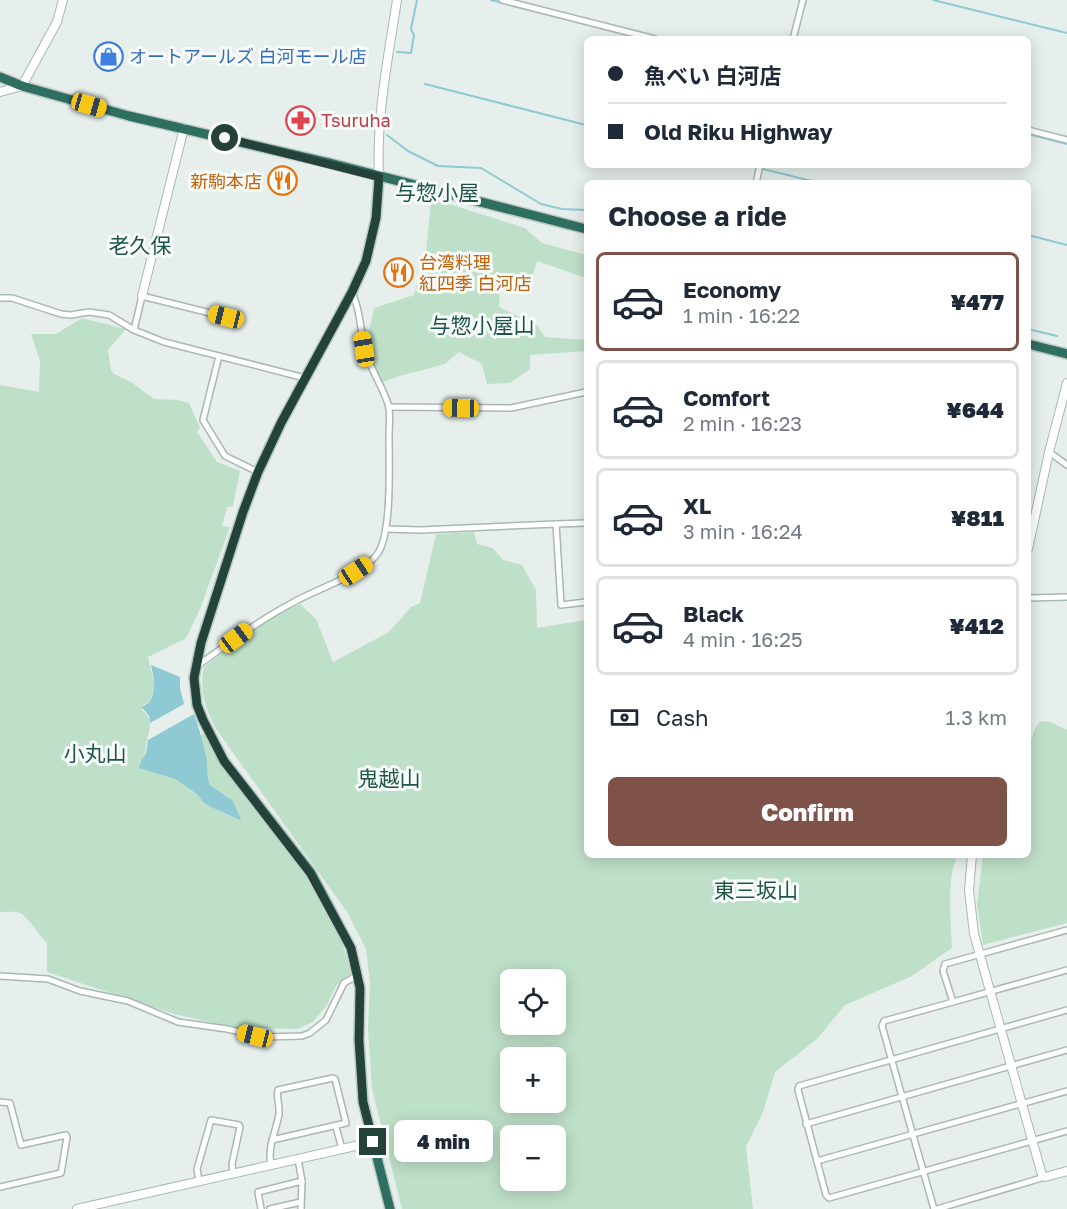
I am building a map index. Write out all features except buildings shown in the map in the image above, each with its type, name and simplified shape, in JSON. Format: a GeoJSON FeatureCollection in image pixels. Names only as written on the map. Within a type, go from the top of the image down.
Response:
{"type":"FeatureCollection","features":[{"type":"Feature","properties":{"kind":"highway"},"geometry":{"type":"LineString","coordinates":[[0,77],[22,86],[129,116],[584,229]]}},
{"type":"Feature","properties":{"kind":"highway"},"geometry":{"type":"LineString","coordinates":[[379,177],[372,240],[366,261],[352,292],[281,423],[258,472],[201,643],[195,667],[194,689],[197,705],[224,761],[310,873],[346,935],[358,975],[363,1102],[390,1209]]}},
{"type":"Feature","properties":{"kind":"highway"},"geometry":{"type":"LineString","coordinates":[[1031,345],[1067,354]]}},
{"type":"Feature","properties":{"kind":"street"},"geometry":{"type":"LineString","coordinates":[[0,92],[22,86],[57,22],[63,0]]}},
{"type":"Feature","properties":{"kind":"street"},"geometry":{"type":"LineString","coordinates":[[379,177],[378,146],[387,62],[397,0]]}},
{"type":"Feature","properties":{"kind":"street"},"geometry":{"type":"LineString","coordinates":[[502,0],[643,36]]}},
{"type":"Feature","properties":{"kind":"street"},"geometry":{"type":"LineString","coordinates":[[794,36],[803,0]]}},
{"type":"Feature","properties":{"kind":"street"},"geometry":{"type":"LineString","coordinates":[[134,330],[184,128]]}},
{"type":"Feature","properties":{"kind":"street"},"geometry":{"type":"LineString","coordinates":[[1031,131],[1067,140]]}},
{"type":"Feature","properties":{"kind":"street"},"geometry":{"type":"LineString","coordinates":[[195,667],[249,628],[293,602],[356,571],[370,562],[379,552],[386,529],[390,491],[389,407],[364,349],[357,304],[352,292]]}},
{"type":"Feature","properties":{"kind":"street"},"geometry":{"type":"LineString","coordinates":[[142,296],[226,317]]}},
{"type":"Feature","properties":{"kind":"street"},"geometry":{"type":"LineString","coordinates":[[0,298],[12,298],[61,314],[88,312],[110,315],[134,330],[164,342],[306,379]]}},
{"type":"Feature","properties":{"kind":"street"},"geometry":{"type":"LineString","coordinates":[[219,356],[203,420],[225,456],[258,472]]}},
{"type":"Feature","properties":{"kind":"street"},"geometry":{"type":"LineString","coordinates":[[1031,535],[1067,383]]}},
{"type":"Feature","properties":{"kind":"street"},"geometry":{"type":"LineString","coordinates":[[389,407],[511,408],[584,392]]}},
{"type":"Feature","properties":{"kind":"street"},"geometry":{"type":"LineString","coordinates":[[1049,452],[1067,465]]}},
{"type":"Feature","properties":{"kind":"street"},"geometry":{"type":"LineString","coordinates":[[386,529],[420,530],[584,523]]}},
{"type":"Feature","properties":{"kind":"street"},"geometry":{"type":"LineString","coordinates":[[556,524],[561,605],[584,603]]}},
{"type":"Feature","properties":{"kind":"street"},"geometry":{"type":"LineString","coordinates":[[1031,597],[1067,597]]}},
{"type":"Feature","properties":{"kind":"street"},"geometry":{"type":"LineString","coordinates":[[972,858],[970,912],[979,954],[1042,1175],[1046,1177]]}},
{"type":"Feature","properties":{"kind":"street"},"geometry":{"type":"LineString","coordinates":[[953,1002],[943,970],[945,964],[1067,930]]}},
{"type":"Feature","properties":{"kind":"street"},"geometry":{"type":"LineString","coordinates":[[1067,970],[884,1021],[882,1026],[935,1209],[1067,1171]]}},
{"type":"Feature","properties":{"kind":"street"},"geometry":{"type":"LineString","coordinates":[[0,976],[48,979],[80,991],[128,1001],[178,1022],[263,1037],[302,1036],[310,1033],[326,1020],[344,983],[358,975]]}},
{"type":"Feature","properties":{"kind":"street"},"geometry":{"type":"LineString","coordinates":[[1067,1010],[800,1086],[798,1090],[826,1196],[829,1198],[1067,1131]]}},
{"type":"Feature","properties":{"kind":"street"},"geometry":{"type":"LineString","coordinates":[[807,1124],[1067,1050]]}},
{"type":"Feature","properties":{"kind":"street"},"geometry":{"type":"LineString","coordinates":[[271,1165],[269,1153],[272,1140],[279,1111],[276,1093],[278,1090],[335,1079],[346,1123],[272,1140]]}},
{"type":"Feature","properties":{"kind":"street"},"geometry":{"type":"LineString","coordinates":[[817,1161],[1067,1091]]}},
{"type":"Feature","properties":{"kind":"street"},"geometry":{"type":"LineString","coordinates":[[0,1102],[10,1103],[21,1145],[66,1135],[67,1137],[61,1173],[0,1187]]}},
{"type":"Feature","properties":{"kind":"street"},"geometry":{"type":"LineString","coordinates":[[199,1181],[197,1169],[211,1120],[240,1127],[232,1164],[233,1174]]}},
{"type":"Feature","properties":{"kind":"street"},"geometry":{"type":"LineString","coordinates":[[336,1126],[342,1149]]}},
{"type":"Feature","properties":{"kind":"street"},"geometry":{"type":"LineString","coordinates":[[77,1209],[373,1142]]}},
{"type":"Feature","properties":{"kind":"street"},"geometry":{"type":"LineString","coordinates":[[298,1159],[302,1180],[301,1209]]}},
{"type":"Feature","properties":{"kind":"street"},"geometry":{"type":"LineString","coordinates":[[261,1209],[258,1192],[302,1180]]}},
{"type":"Feature","properties":{"kind":"street"},"geometry":{"type":"LineString","coordinates":[[270,1209],[301,1202]]}},
{"type":"Feature","properties":{"kind":"green space"},"geometry":{"type":"Polygon","coordinates":[[[431,201],[440,201],[525,228],[542,243],[584,254],[584,277],[537,261],[531,281],[500,285],[499,307],[537,325],[545,337],[584,340],[584,351],[530,355],[530,369],[510,383],[487,384],[482,364],[459,352],[445,364],[380,383],[366,344],[374,308],[414,295],[426,251],[431,201]]]}},
{"type":"Feature","properties":{"kind":"green space"},"geometry":{"type":"Polygon","coordinates":[[[82,318],[126,329],[108,350],[111,370],[114,374],[131,382],[154,399],[189,403],[200,428],[197,432],[217,462],[240,471],[233,506],[227,507],[222,526],[230,527],[200,609],[186,638],[148,657],[155,687],[149,703],[143,705],[143,711],[149,719],[150,727],[142,759],[144,769],[175,779],[197,794],[203,802],[225,814],[230,798],[210,785],[206,771],[206,755],[201,741],[201,735],[204,734],[220,765],[298,861],[340,935],[351,973],[336,986],[327,1005],[313,1022],[297,1029],[231,1027],[174,1014],[47,972],[47,943],[20,913],[0,912],[0,385],[39,392],[40,361],[31,334],[56,334],[82,318]]]}},
{"type":"Feature","properties":{"kind":"green space"},"geometry":{"type":"Polygon","coordinates":[[[474,532],[477,544],[493,548],[503,560],[522,565],[536,590],[537,628],[584,620],[584,858],[957,858],[951,885],[952,948],[910,977],[845,1005],[817,1039],[775,1072],[763,1112],[746,1147],[753,1209],[402,1209],[372,1089],[368,1028],[370,983],[366,949],[347,912],[216,729],[204,699],[202,684],[204,667],[263,622],[300,604],[316,619],[333,662],[389,632],[411,607],[420,603],[436,534],[474,532]]]}},
{"type":"Feature","properties":{"kind":"green space"},"geometry":{"type":"Polygon","coordinates":[[[1041,721],[1050,722],[1067,730],[1067,923],[983,945],[977,905],[983,858],[1031,858],[1031,744],[1035,730],[1041,721]]]}},
{"type":"Feature","properties":{"kind":"water"},"geometry":{"type":"Polygon","coordinates":[[[151,665],[180,677],[184,704],[150,723],[149,716],[142,707],[149,703],[153,694],[154,680],[151,665]]]}},
{"type":"Feature","properties":{"kind":"water"},"geometry":{"type":"Polygon","coordinates":[[[194,714],[205,751],[210,785],[232,800],[240,820],[203,802],[197,794],[175,779],[139,768],[146,754],[148,740],[194,714]]]}},
{"type":"Feature","properties":{"kind":"waterway"},"geometry":{"type":"LineString","coordinates":[[397,52],[411,53],[414,35],[411,29],[417,0]]}},
{"type":"Feature","properties":{"kind":"waterway"},"geometry":{"type":"LineString","coordinates":[[491,0],[503,3]]}},
{"type":"Feature","properties":{"kind":"waterway"},"geometry":{"type":"LineString","coordinates":[[933,0],[1067,33]]}},
{"type":"Feature","properties":{"kind":"waterway"},"geometry":{"type":"LineString","coordinates":[[578,22],[599,27]]}},
{"type":"Feature","properties":{"kind":"waterway"},"geometry":{"type":"LineString","coordinates":[[425,84],[584,124]]}},
{"type":"Feature","properties":{"kind":"waterway"},"geometry":{"type":"LineString","coordinates":[[387,135],[408,151],[438,166],[481,168],[541,204],[562,209],[584,210]]}},
{"type":"Feature","properties":{"kind":"waterway"},"geometry":{"type":"LineString","coordinates":[[1031,135],[1067,144]]}},
{"type":"Feature","properties":{"kind":"waterway"},"geometry":{"type":"LineString","coordinates":[[759,168],[808,180]]}},
{"type":"Feature","properties":{"kind":"waterway"},"geometry":{"type":"LineString","coordinates":[[1031,236],[1067,245]]}},
{"type":"Feature","properties":{"kind":"waterway"},"geometry":{"type":"LineString","coordinates":[[1031,330],[1057,336]]}},
{"type":"Feature","properties":{"kind":"place","name":"オートアールズ 白河モール店"},"geometry":{"type":"Point","coordinates":[108,56]}},
{"type":"Feature","properties":{"kind":"place","name":"Tsuruha"},"geometry":{"type":"Point","coordinates":[300,120]}},
{"type":"Feature","properties":{"kind":"place","name":"新駒本店"},"geometry":{"type":"Point","coordinates":[283,181]}},
{"type":"Feature","properties":{"kind":"place","name":"台湾料理 紅四季 白河店"},"geometry":{"type":"Point","coordinates":[398,272]}},
{"type":"Feature","properties":{"kind":"district","name":"与惣小屋"},"geometry":{"type":"Point","coordinates":[437,192]}},
{"type":"Feature","properties":{"kind":"district","name":"老久保"},"geometry":{"type":"Point","coordinates":[140,245]}},
{"type":"Feature","properties":{"kind":"district","name":"与惣小屋山"},"geometry":{"type":"Point","coordinates":[482,325]}},
{"type":"Feature","properties":{"kind":"district","name":"小丸山"},"geometry":{"type":"Point","coordinates":[95,753]}},
{"type":"Feature","properties":{"kind":"district","name":"鬼越山"},"geometry":{"type":"Point","coordinates":[389,778]}},
{"type":"Feature","properties":{"kind":"district","name":"東三坂山"},"geometry":{"type":"Point","coordinates":[756,890]}},
{"type":"Feature","properties":{"kind":"route"},"geometry":{"type":"LineString","coordinates":[[225,138],[379,177],[376,218],[366,261],[352,292],[281,423],[258,472],[201,643],[194,678],[197,705],[224,761],[294,850],[346,935],[355,960],[360,988],[359,1040],[363,1102],[373,1142]]}}]}
